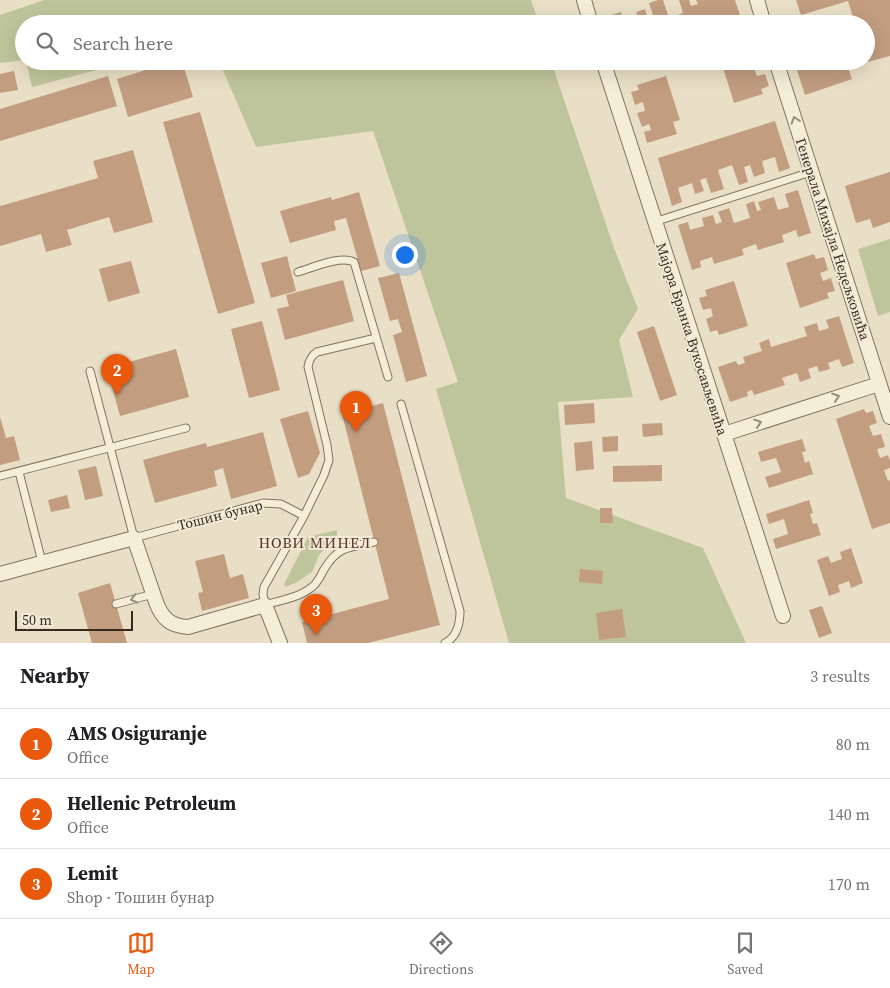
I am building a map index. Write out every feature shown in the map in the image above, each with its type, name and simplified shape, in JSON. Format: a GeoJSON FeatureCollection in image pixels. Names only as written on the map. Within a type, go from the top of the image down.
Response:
{"type":"FeatureCollection","features":[{"type":"Feature","properties":{"kind":"street"},"geometry":{"type":"LineString","coordinates":[[585,0],[589,15]]}},
{"type":"Feature","properties":{"kind":"street"},"geometry":{"type":"LineString","coordinates":[[757,0],[761,15]]}},
{"type":"Feature","properties":{"kind":"street","name":"Мајора Бранка Вукосављевића"},"geometry":{"type":"LineString","coordinates":[[606,70],[784,616]]}},
{"type":"Feature","properties":{"kind":"street","name":"Генерала Михајла Недељковића"},"geometry":{"type":"LineString","coordinates":[[779,70],[890,418]]}},
{"type":"Feature","properties":{"kind":"street"},"geometry":{"type":"LineString","coordinates":[[724,434],[879,384]]}},
{"type":"Feature","properties":{"kind":"street"},"geometry":{"type":"LineString","coordinates":[[134,538],[163,617],[172,624],[182,627],[192,626],[265,605],[280,643]]}},
{"type":"Feature","properties":{"kind":"street","name":"Тошин бунар"},"geometry":{"type":"LineString","coordinates":[[0,574],[134,538]]}},
{"type":"Feature","properties":{"kind":"lane"},"geometry":{"type":"LineString","coordinates":[[654,222],[811,172]]}},
{"type":"Feature","properties":{"kind":"lane"},"geometry":{"type":"LineString","coordinates":[[298,272],[346,259],[354,262],[388,378]]}},
{"type":"Feature","properties":{"kind":"lane"},"geometry":{"type":"LineString","coordinates":[[374,542],[339,551],[329,561],[315,586],[300,594],[265,605],[264,587],[304,516],[324,475],[329,460],[309,374],[308,361],[312,355],[318,352],[376,338]]}},
{"type":"Feature","properties":{"kind":"lane"},"geometry":{"type":"LineString","coordinates":[[90,371],[134,538]]}},
{"type":"Feature","properties":{"kind":"lane"},"geometry":{"type":"LineString","coordinates":[[401,404],[460,611],[454,637],[446,643]]}},
{"type":"Feature","properties":{"kind":"lane"},"geometry":{"type":"LineString","coordinates":[[0,476],[186,428]]}},
{"type":"Feature","properties":{"kind":"lane"},"geometry":{"type":"LineString","coordinates":[[19,472],[42,562]]}},
{"type":"Feature","properties":{"kind":"lane","name":"Тошин бунар"},"geometry":{"type":"LineString","coordinates":[[134,538],[263,503],[281,504],[304,516]]}},
{"type":"Feature","properties":{"kind":"lane"},"geometry":{"type":"LineString","coordinates":[[116,604],[153,594]]}},
{"type":"Feature","properties":{"kind":"green space"},"geometry":{"type":"Polygon","coordinates":[[[44,0],[531,0],[536,15],[15,15],[15,61],[0,63],[0,15],[44,0]]]}},
{"type":"Feature","properties":{"kind":"green space"},"geometry":{"type":"Polygon","coordinates":[[[28,70],[97,70],[32,87],[28,70]]]}},
{"type":"Feature","properties":{"kind":"green space"},"geometry":{"type":"Polygon","coordinates":[[[223,70],[554,70],[614,248],[638,309],[619,340],[633,397],[558,402],[566,498],[703,548],[746,643],[509,643],[436,389],[458,382],[373,131],[256,147],[223,70]]]}},
{"type":"Feature","properties":{"kind":"green space"},"geometry":{"type":"Polygon","coordinates":[[[890,239],[890,312],[878,316],[858,249],[890,239]]]}},
{"type":"Feature","properties":{"kind":"green space"},"geometry":{"type":"Polygon","coordinates":[[[337,530],[337,535],[319,555],[312,572],[286,587],[284,584],[308,537],[337,530]]]}},
{"type":"Feature","properties":{"kind":"building"},"geometry":{"type":"Polygon","coordinates":[[[663,0],[668,15],[653,15],[649,3],[663,0]]]}},
{"type":"Feature","properties":{"kind":"building"},"geometry":{"type":"Polygon","coordinates":[[[679,0],[689,0],[691,6],[698,4],[696,0],[735,0],[740,15],[677,15],[683,13],[679,0]]]}},
{"type":"Feature","properties":{"kind":"building"},"geometry":{"type":"Polygon","coordinates":[[[796,0],[890,0],[890,56],[875,60],[875,15],[852,15],[848,1],[801,15],[796,0]]]}},
{"type":"Feature","properties":{"kind":"building"},"geometry":{"type":"Polygon","coordinates":[[[645,9],[647,15],[637,15],[636,12],[645,9]]]}},
{"type":"Feature","properties":{"kind":"building"},"geometry":{"type":"Polygon","coordinates":[[[621,12],[622,15],[611,15],[621,12]]]}},
{"type":"Feature","properties":{"kind":"building"},"geometry":{"type":"Polygon","coordinates":[[[146,70],[185,70],[193,97],[128,117],[117,79],[146,70]]]}},
{"type":"Feature","properties":{"kind":"building"},"geometry":{"type":"Polygon","coordinates":[[[724,70],[755,70],[757,76],[765,74],[769,86],[761,89],[763,94],[734,103],[724,70]]]}},
{"type":"Feature","properties":{"kind":"building"},"geometry":{"type":"Polygon","coordinates":[[[797,70],[849,70],[852,79],[805,95],[797,70]]]}},
{"type":"Feature","properties":{"kind":"building"},"geometry":{"type":"Polygon","coordinates":[[[14,71],[18,90],[0,93],[0,74],[14,71]]]}},
{"type":"Feature","properties":{"kind":"building"},"geometry":{"type":"Polygon","coordinates":[[[108,76],[117,106],[0,141],[0,109],[108,76]]]}},
{"type":"Feature","properties":{"kind":"building"},"geometry":{"type":"Polygon","coordinates":[[[666,76],[680,120],[673,122],[677,134],[647,143],[644,132],[651,130],[649,124],[642,127],[637,113],[645,111],[643,102],[635,105],[631,92],[639,90],[637,85],[666,76]]]}},
{"type":"Feature","properties":{"kind":"building"},"geometry":{"type":"Polygon","coordinates":[[[200,112],[255,303],[218,314],[163,122],[200,112]]]}},
{"type":"Feature","properties":{"kind":"building"},"geometry":{"type":"Polygon","coordinates":[[[775,121],[790,168],[779,172],[775,157],[762,161],[765,173],[754,177],[750,165],[744,167],[748,182],[739,185],[732,165],[718,170],[724,189],[711,193],[706,178],[700,180],[704,191],[695,194],[692,183],[678,188],[682,202],[672,206],[658,158],[775,121]]]}},
{"type":"Feature","properties":{"kind":"building"},"geometry":{"type":"Polygon","coordinates":[[[133,150],[153,222],[114,233],[109,217],[67,230],[72,245],[46,252],[41,234],[0,246],[0,206],[98,178],[93,161],[133,150]]]}},
{"type":"Feature","properties":{"kind":"building"},"geometry":{"type":"Polygon","coordinates":[[[890,172],[890,222],[873,228],[870,219],[856,223],[845,186],[890,172]]]}},
{"type":"Feature","properties":{"kind":"building"},"geometry":{"type":"Polygon","coordinates":[[[798,190],[811,233],[798,237],[796,230],[782,235],[784,242],[758,250],[756,244],[742,249],[744,255],[714,264],[712,257],[700,261],[701,267],[692,270],[678,225],[688,222],[690,230],[704,226],[702,218],[713,215],[716,224],[722,222],[718,212],[729,208],[734,223],[750,218],[746,204],[754,201],[757,211],[761,210],[758,202],[774,197],[778,210],[789,207],[785,194],[798,190]]]}},
{"type":"Feature","properties":{"kind":"building"},"geometry":{"type":"Polygon","coordinates":[[[359,192],[380,266],[361,271],[346,218],[334,221],[336,230],[290,243],[280,211],[331,197],[332,200],[359,192]]]}},
{"type":"Feature","properties":{"kind":"building"},"geometry":{"type":"Polygon","coordinates":[[[814,254],[816,259],[824,257],[828,270],[820,273],[823,281],[831,278],[835,291],[827,293],[829,298],[800,308],[786,263],[814,254]]]}},
{"type":"Feature","properties":{"kind":"building"},"geometry":{"type":"Polygon","coordinates":[[[287,256],[296,291],[271,298],[261,263],[287,256]]]}},
{"type":"Feature","properties":{"kind":"building"},"geometry":{"type":"Polygon","coordinates":[[[131,261],[140,293],[108,302],[99,269],[131,261]]]}},
{"type":"Feature","properties":{"kind":"building"},"geometry":{"type":"Polygon","coordinates":[[[399,273],[427,376],[406,382],[393,335],[402,332],[398,319],[390,321],[378,278],[399,273]]]}},
{"type":"Feature","properties":{"kind":"building"},"geometry":{"type":"Polygon","coordinates":[[[343,280],[354,321],[285,340],[277,309],[289,306],[286,295],[343,280]]]}},
{"type":"Feature","properties":{"kind":"building"},"geometry":{"type":"Polygon","coordinates":[[[734,281],[748,326],[719,335],[717,330],[710,332],[706,319],[713,316],[711,308],[703,310],[699,298],[707,296],[705,290],[734,281]]]}},
{"type":"Feature","properties":{"kind":"building"},"geometry":{"type":"Polygon","coordinates":[[[839,316],[854,363],[842,367],[839,359],[828,363],[830,369],[819,372],[817,366],[808,369],[811,378],[800,382],[797,373],[782,378],[785,385],[754,395],[752,390],[747,392],[748,396],[730,402],[718,367],[736,361],[738,365],[745,363],[743,357],[762,351],[759,343],[769,339],[771,347],[807,336],[804,327],[817,323],[819,331],[829,328],[826,320],[839,316]]]}},
{"type":"Feature","properties":{"kind":"building"},"geometry":{"type":"Polygon","coordinates":[[[262,321],[280,390],[249,398],[231,329],[262,321]]]}},
{"type":"Feature","properties":{"kind":"building"},"geometry":{"type":"Polygon","coordinates":[[[654,326],[677,395],[660,401],[637,332],[654,326]]]}},
{"type":"Feature","properties":{"kind":"building"},"geometry":{"type":"Polygon","coordinates":[[[176,349],[189,397],[120,416],[107,368],[176,349]]]}},
{"type":"Feature","properties":{"kind":"building"},"geometry":{"type":"Polygon","coordinates":[[[383,403],[440,625],[368,643],[307,643],[302,622],[389,599],[342,414],[383,403]]]}},
{"type":"Feature","properties":{"kind":"building"},"geometry":{"type":"Polygon","coordinates":[[[594,403],[595,423],[565,425],[564,405],[594,403]]]}},
{"type":"Feature","properties":{"kind":"building"},"geometry":{"type":"Polygon","coordinates":[[[864,409],[866,413],[873,411],[877,423],[869,426],[873,436],[881,434],[885,447],[877,449],[880,458],[888,455],[890,461],[890,468],[884,470],[888,481],[890,480],[890,523],[872,529],[836,419],[864,409]]]}},
{"type":"Feature","properties":{"kind":"building"},"geometry":{"type":"Polygon","coordinates":[[[308,411],[320,453],[309,474],[298,478],[280,419],[308,411]]]}},
{"type":"Feature","properties":{"kind":"building"},"geometry":{"type":"Polygon","coordinates":[[[0,417],[6,438],[14,436],[20,460],[0,465],[0,417]]]}},
{"type":"Feature","properties":{"kind":"building"},"geometry":{"type":"Polygon","coordinates":[[[662,423],[663,435],[643,437],[642,424],[662,423]]]}},
{"type":"Feature","properties":{"kind":"building"},"geometry":{"type":"Polygon","coordinates":[[[263,432],[277,486],[231,499],[223,468],[214,471],[217,486],[155,503],[143,460],[206,443],[207,447],[263,432]]]}},
{"type":"Feature","properties":{"kind":"building"},"geometry":{"type":"Polygon","coordinates":[[[618,436],[618,451],[603,452],[602,437],[618,436]]]}},
{"type":"Feature","properties":{"kind":"building"},"geometry":{"type":"Polygon","coordinates":[[[802,439],[806,451],[802,452],[805,463],[809,461],[813,474],[769,488],[765,477],[781,472],[776,458],[761,462],[758,452],[802,439]]]}},
{"type":"Feature","properties":{"kind":"building"},"geometry":{"type":"Polygon","coordinates":[[[592,441],[594,469],[576,471],[574,443],[592,441]]]}},
{"type":"Feature","properties":{"kind":"building"},"geometry":{"type":"Polygon","coordinates":[[[662,465],[662,481],[613,482],[613,466],[662,465]]]}},
{"type":"Feature","properties":{"kind":"building"},"geometry":{"type":"Polygon","coordinates":[[[96,466],[103,496],[85,500],[78,470],[96,466]]]}},
{"type":"Feature","properties":{"kind":"building"},"geometry":{"type":"Polygon","coordinates":[[[67,495],[70,508],[51,512],[48,500],[67,495]]]}},
{"type":"Feature","properties":{"kind":"building"},"geometry":{"type":"Polygon","coordinates":[[[809,500],[813,513],[810,514],[813,524],[817,523],[821,535],[776,549],[773,539],[788,534],[784,519],[769,524],[766,514],[809,500]]]}},
{"type":"Feature","properties":{"kind":"building"},"geometry":{"type":"Polygon","coordinates":[[[600,508],[612,508],[613,523],[600,523],[600,508]]]}},
{"type":"Feature","properties":{"kind":"building"},"geometry":{"type":"Polygon","coordinates":[[[851,548],[863,583],[851,588],[849,581],[838,585],[840,592],[829,596],[817,560],[828,556],[831,563],[842,559],[840,552],[851,548]]]}},
{"type":"Feature","properties":{"kind":"building"},"geometry":{"type":"Polygon","coordinates":[[[224,554],[230,578],[243,574],[249,598],[202,611],[198,593],[203,592],[195,561],[224,554]]]}},
{"type":"Feature","properties":{"kind":"building"},"geometry":{"type":"Polygon","coordinates":[[[580,569],[603,571],[602,584],[579,582],[580,569]]]}},
{"type":"Feature","properties":{"kind":"building"},"geometry":{"type":"Polygon","coordinates":[[[110,583],[127,643],[92,643],[78,593],[110,583]]]}},
{"type":"Feature","properties":{"kind":"building"},"geometry":{"type":"Polygon","coordinates":[[[822,606],[832,633],[819,638],[809,610],[822,606]]]}},
{"type":"Feature","properties":{"kind":"building"},"geometry":{"type":"Polygon","coordinates":[[[622,609],[626,637],[599,640],[596,613],[622,609]]]}},
{"type":"Feature","properties":{"kind":"place","name":"Hellenic Petroleum"},"geometry":{"type":"Point","coordinates":[117,395]}},
{"type":"Feature","properties":{"kind":"place","name":"AMS Osiguranje"},"geometry":{"type":"Point","coordinates":[356,432]}},
{"type":"Feature","properties":{"kind":"place","name":"Lemit"},"geometry":{"type":"Point","coordinates":[316,635]}},
{"type":"Feature","properties":{"kind":"district","name":"НОВИ МИНЕЛ"},"geometry":{"type":"Point","coordinates":[315,543]}}]}
